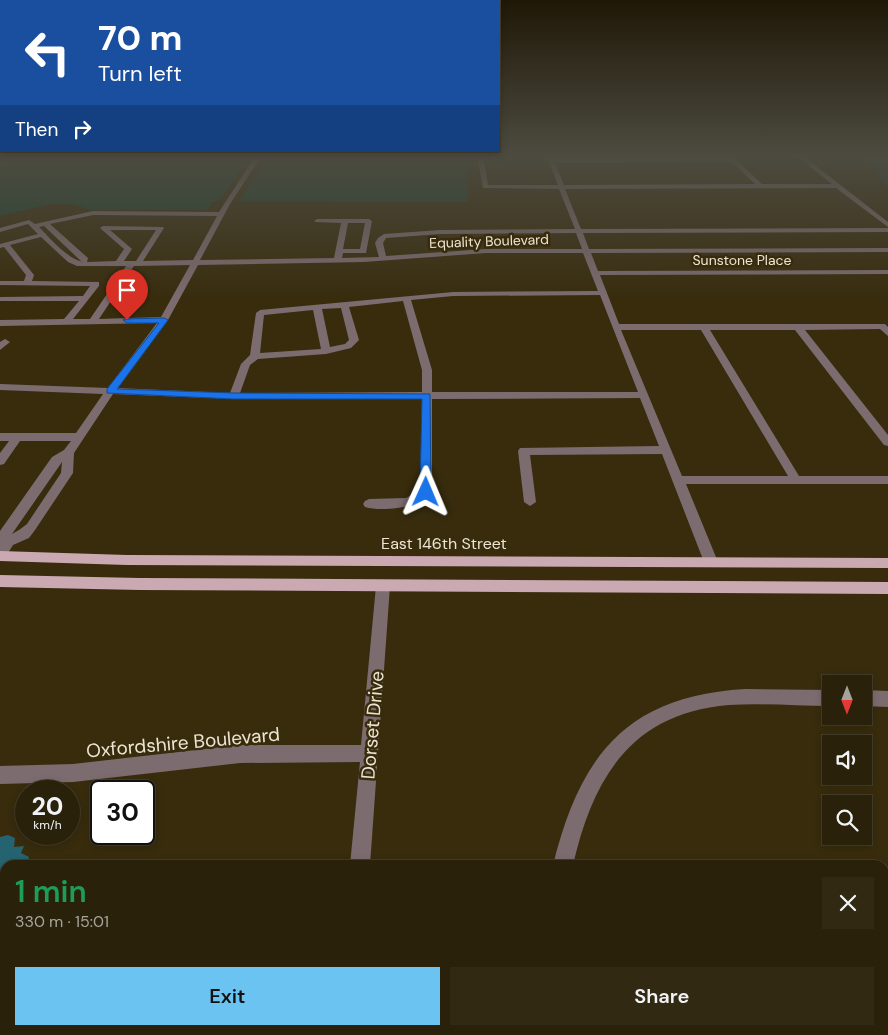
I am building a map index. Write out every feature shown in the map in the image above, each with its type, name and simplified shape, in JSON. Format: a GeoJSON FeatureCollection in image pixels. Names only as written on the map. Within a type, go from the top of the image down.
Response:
{"type":"FeatureCollection","features":[{"type":"Feature","properties":{"kind":"main road","name":"East 146th Street"},"geometry":{"type":"LineString","coordinates":[[0,555],[136,560],[888,563]]}},
{"type":"Feature","properties":{"kind":"main road"},"geometry":{"type":"LineString","coordinates":[[0,581],[383,586],[888,588]]}},
{"type":"Feature","properties":{"kind":"street"},"geometry":{"type":"LineString","coordinates":[[8,541],[5,534],[56,460],[68,453],[110,391],[164,320],[229,203]]}},
{"type":"Feature","properties":{"kind":"street"},"geometry":{"type":"LineString","coordinates":[[568,203],[711,562]]}},
{"type":"Feature","properties":{"kind":"street"},"geometry":{"type":"LineString","coordinates":[[860,203],[888,225]]}},
{"type":"Feature","properties":{"kind":"street"},"geometry":{"type":"LineString","coordinates":[[0,230],[32,224],[46,224],[98,213],[222,214]]}},
{"type":"Feature","properties":{"kind":"street"},"geometry":{"type":"LineString","coordinates":[[32,224],[32,219],[49,214],[58,220]]}},
{"type":"Feature","properties":{"kind":"street"},"geometry":{"type":"LineString","coordinates":[[317,221],[369,221],[363,251],[339,251]]}},
{"type":"Feature","properties":{"kind":"street"},"geometry":{"type":"LineString","coordinates":[[337,260],[345,221]]}},
{"type":"Feature","properties":{"kind":"street","name":"Equality Boulevard"},"geometry":{"type":"LineString","coordinates":[[32,224],[72,260],[80,264],[383,259],[486,251],[888,250]]}},
{"type":"Feature","properties":{"kind":"street"},"geometry":{"type":"LineString","coordinates":[[46,224],[91,264]]}},
{"type":"Feature","properties":{"kind":"street"},"geometry":{"type":"LineString","coordinates":[[93,321],[161,228],[103,228],[128,249],[118,264]]}},
{"type":"Feature","properties":{"kind":"street"},"geometry":{"type":"LineString","coordinates":[[383,259],[379,243],[380,239],[384,236],[467,231],[888,230]]}},
{"type":"Feature","properties":{"kind":"street"},"geometry":{"type":"LineString","coordinates":[[27,284],[30,275],[3,245],[44,234]]}},
{"type":"Feature","properties":{"kind":"street","name":"Sunstone Place"},"geometry":{"type":"LineString","coordinates":[[595,273],[888,272]]}},
{"type":"Feature","properties":{"kind":"street"},"geometry":{"type":"LineString","coordinates":[[2,286],[96,284],[68,321]]}},
{"type":"Feature","properties":{"kind":"street"},"geometry":{"type":"LineString","coordinates":[[255,356],[260,313],[453,294],[603,292]]}},
{"type":"Feature","properties":{"kind":"street"},"geometry":{"type":"LineString","coordinates":[[0,299],[85,298]]}},
{"type":"Feature","properties":{"kind":"street"},"geometry":{"type":"LineString","coordinates":[[369,504],[405,504],[419,498],[426,492],[427,370],[406,298]]}},
{"type":"Feature","properties":{"kind":"street"},"geometry":{"type":"LineString","coordinates":[[234,396],[246,364],[255,356],[326,351],[348,346],[354,340],[344,305]]}},
{"type":"Feature","properties":{"kind":"street"},"geometry":{"type":"LineString","coordinates":[[317,307],[326,351]]}},
{"type":"Feature","properties":{"kind":"street"},"geometry":{"type":"LineString","coordinates":[[0,323],[164,320]]}},
{"type":"Feature","properties":{"kind":"street"},"geometry":{"type":"LineString","coordinates":[[616,327],[886,328]]}},
{"type":"Feature","properties":{"kind":"street"},"geometry":{"type":"LineString","coordinates":[[798,327],[888,442]]}},
{"type":"Feature","properties":{"kind":"street"},"geometry":{"type":"LineString","coordinates":[[704,328],[796,480]]}},
{"type":"Feature","properties":{"kind":"street"},"geometry":{"type":"LineString","coordinates":[[0,387],[234,396],[644,395]]}},
{"type":"Feature","properties":{"kind":"street"},"geometry":{"type":"LineString","coordinates":[[0,437],[78,438]]}},
{"type":"Feature","properties":{"kind":"street"},"geometry":{"type":"LineString","coordinates":[[0,462],[17,438]]}},
{"type":"Feature","properties":{"kind":"street"},"geometry":{"type":"LineString","coordinates":[[530,502],[524,451],[666,450]]}},
{"type":"Feature","properties":{"kind":"street"},"geometry":{"type":"LineString","coordinates":[[0,555],[8,541],[24,534],[31,527],[52,496],[67,473],[68,453]]}},
{"type":"Feature","properties":{"kind":"street"},"geometry":{"type":"LineString","coordinates":[[678,480],[888,480]]}},
{"type":"Feature","properties":{"kind":"street","name":"Dorset Drive"},"geometry":{"type":"LineString","coordinates":[[360,860],[383,586]]}},
{"type":"Feature","properties":{"kind":"street"},"geometry":{"type":"LineString","coordinates":[[565,860],[576,817],[591,782],[612,750],[647,721],[679,707],[714,700],[822,698]]}},
{"type":"Feature","properties":{"kind":"street"},"geometry":{"type":"LineString","coordinates":[[872,698],[888,699]]}},
{"type":"Feature","properties":{"kind":"street","name":"Oxfordshire Boulevard"},"geometry":{"type":"LineString","coordinates":[[0,775],[73,773],[240,754],[369,753]]}},
{"type":"Feature","properties":{"kind":"green space"},"geometry":{"type":"Polygon","coordinates":[[[0,203],[211,203],[208,210],[91,210],[72,204],[51,204],[0,216],[0,203]]]}},
{"type":"Feature","properties":{"kind":"water"},"geometry":{"type":"Polygon","coordinates":[[[8,835],[15,838],[14,847],[24,846],[21,853],[29,857],[28,860],[0,860],[0,837],[8,835]]]}},
{"type":"Feature","properties":{"kind":"route"},"geometry":{"type":"LineString","coordinates":[[127,320],[164,320],[110,391],[234,396],[427,396],[426,492]]}}]}
